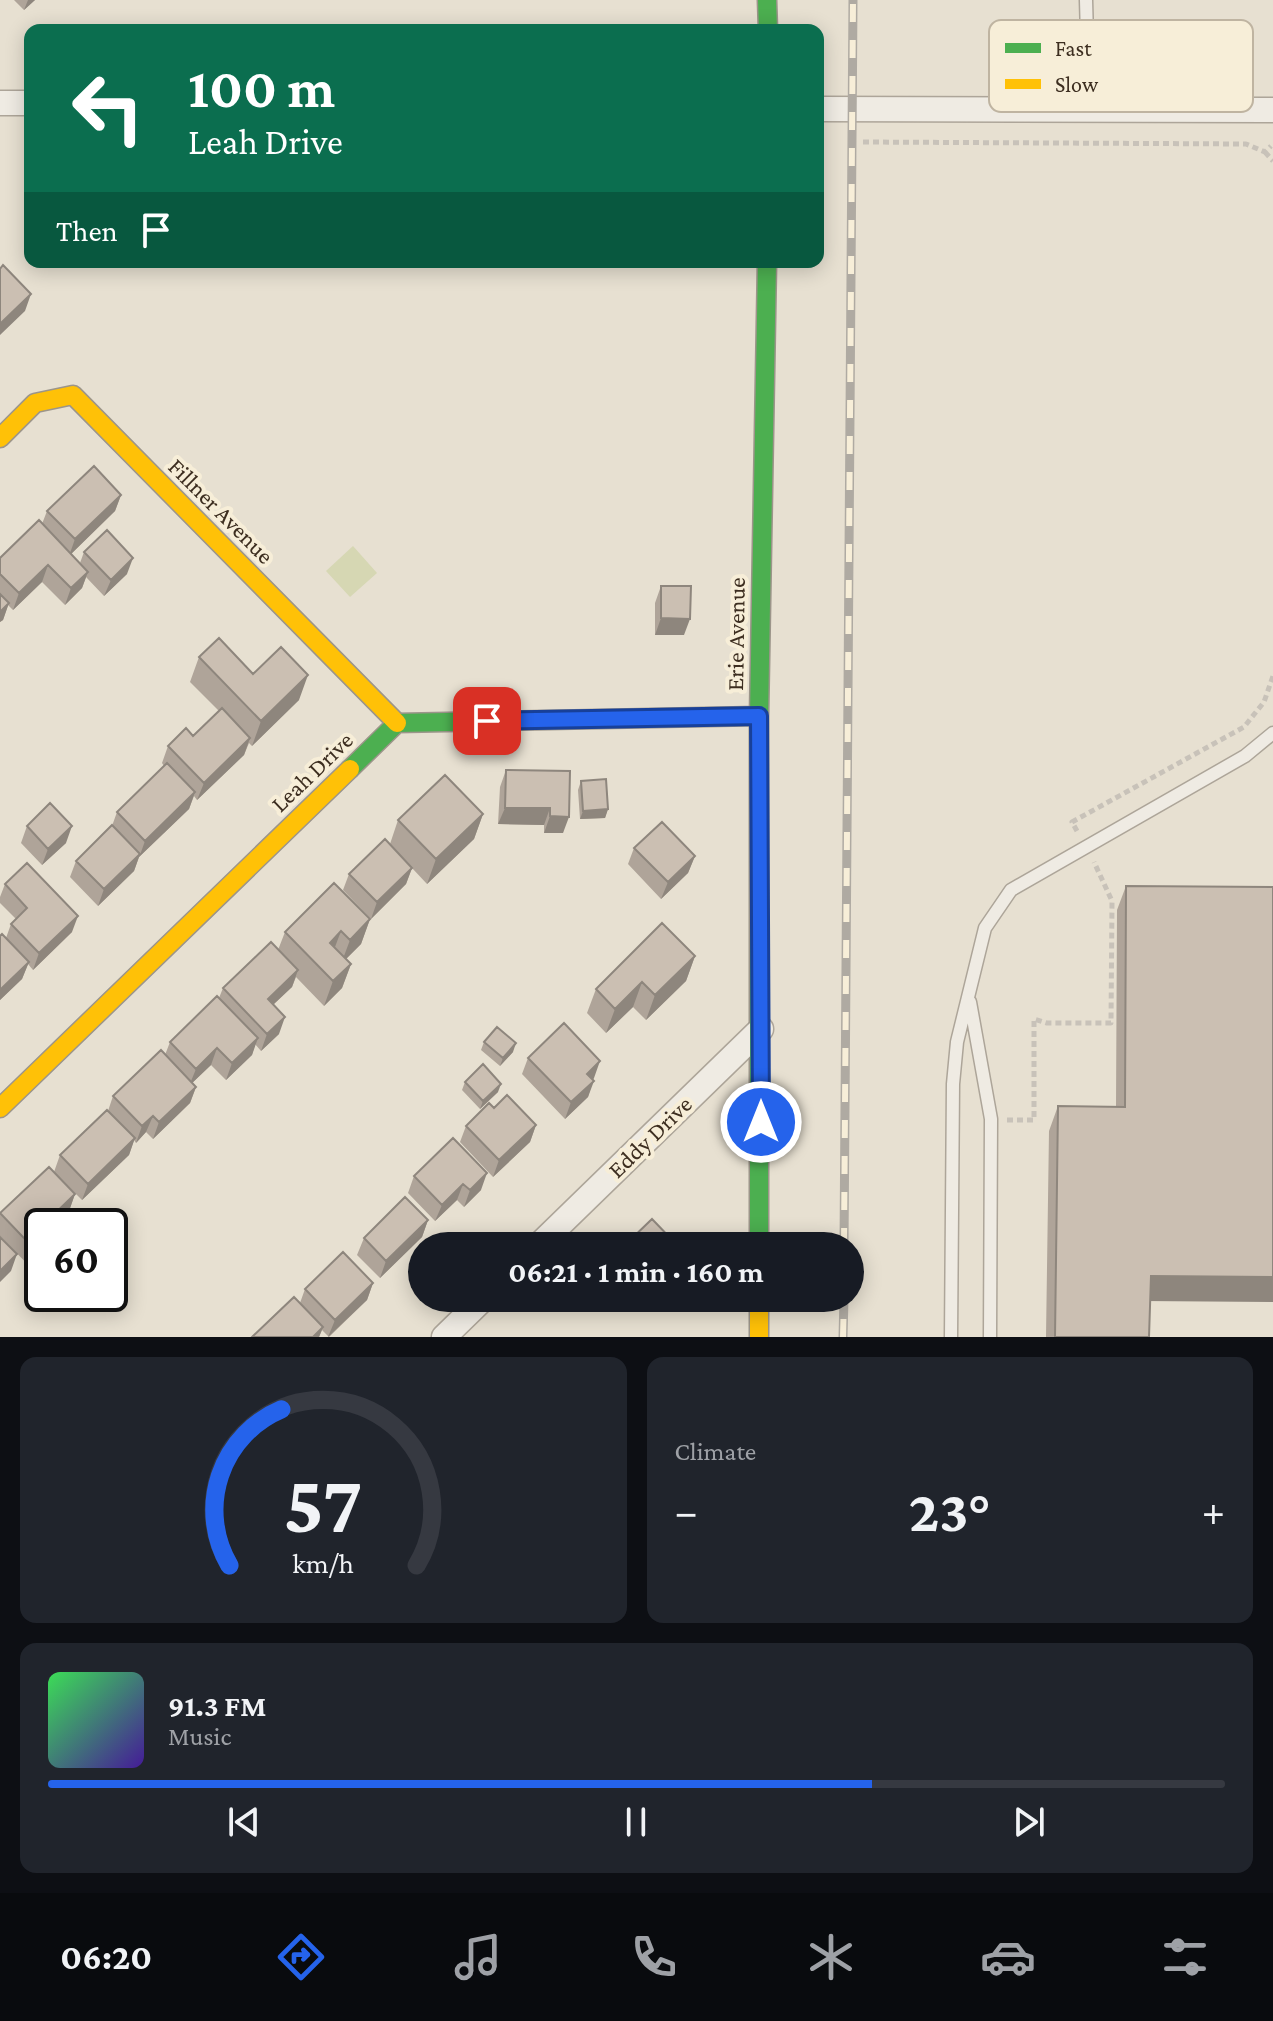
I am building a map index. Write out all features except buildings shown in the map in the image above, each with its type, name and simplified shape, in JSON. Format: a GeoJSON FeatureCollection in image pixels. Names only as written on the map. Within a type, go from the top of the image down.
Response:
{"type":"FeatureCollection","features":[{"type":"Feature","properties":{"kind":"street"},"geometry":{"type":"LineString","coordinates":[[767,0],[768,24]]}},
{"type":"Feature","properties":{"kind":"street"},"geometry":{"type":"LineString","coordinates":[[0,103],[24,103]]}},
{"type":"Feature","properties":{"kind":"street"},"geometry":{"type":"LineString","coordinates":[[824,109],[989,109]]}},
{"type":"Feature","properties":{"kind":"street"},"geometry":{"type":"LineString","coordinates":[[1253,110],[1273,110]]}},
{"type":"Feature","properties":{"kind":"street","name":"Erie Avenue"},"geometry":{"type":"LineString","coordinates":[[759,1232],[759,716],[767,268]]}},
{"type":"Feature","properties":{"kind":"street","name":"Fillner Avenue"},"geometry":{"type":"LineString","coordinates":[[0,438],[35,403],[73,395],[397,723]]}},
{"type":"Feature","properties":{"kind":"street"},"geometry":{"type":"LineString","coordinates":[[397,723],[759,716]]}},
{"type":"Feature","properties":{"kind":"street","name":"Leah Drive"},"geometry":{"type":"LineString","coordinates":[[0,1108],[397,723]]}},
{"type":"Feature","properties":{"kind":"street","name":"Eddy Drive"},"geometry":{"type":"LineString","coordinates":[[552,1232],[761,1029]]}},
{"type":"Feature","properties":{"kind":"street"},"geometry":{"type":"LineString","coordinates":[[444,1337],[470,1312]]}},
{"type":"Feature","properties":{"kind":"street"},"geometry":{"type":"LineString","coordinates":[[759,1312],[759,1337]]}},
{"type":"Feature","properties":{"kind":"lane"},"geometry":{"type":"LineString","coordinates":[[1086,0],[1087,20]]}},
{"type":"Feature","properties":{"kind":"lane"},"geometry":{"type":"LineString","coordinates":[[951,1337],[953,1084],[957,1042],[985,928],[1011,890],[1245,756],[1273,733]]}},
{"type":"Feature","properties":{"kind":"lane"},"geometry":{"type":"LineString","coordinates":[[969,995],[991,1119],[990,1337]]}},
{"type":"Feature","properties":{"kind":"path"},"geometry":{"type":"LineString","coordinates":[[863,142],[1246,144],[1265,152],[1273,161]]}},
{"type":"Feature","properties":{"kind":"path"},"geometry":{"type":"LineString","coordinates":[[1265,152],[1271,146]]}},
{"type":"Feature","properties":{"kind":"path"},"geometry":{"type":"LineString","coordinates":[[1077,831],[1072,822],[1244,727],[1264,702],[1273,676]]}},
{"type":"Feature","properties":{"kind":"path"},"geometry":{"type":"LineString","coordinates":[[1006,1120],[1034,1120],[1034,1019],[1047,1023],[1111,1023],[1112,901],[1093,861]]}},
{"type":"Feature","properties":{"kind":"path"},"geometry":{"type":"LineString","coordinates":[[1112,901],[1120,903]]}},
{"type":"Feature","properties":{"kind":"green space"},"geometry":{"type":"Polygon","coordinates":[[[353,546],[377,573],[350,597],[326,571],[353,546]]]}},
{"type":"Feature","properties":{"kind":"railway"},"geometry":{"type":"LineString","coordinates":[[844,1232],[853,0]]}},
{"type":"Feature","properties":{"kind":"railway"},"geometry":{"type":"LineString","coordinates":[[843,1337],[844,1312]]}},
{"type":"Feature","properties":{"kind":"traffic: fast"},"geometry":{"type":"LineString","coordinates":[[767,0],[768,24]]}},
{"type":"Feature","properties":{"kind":"traffic: fast"},"geometry":{"type":"LineString","coordinates":[[759,1232],[759,716],[767,268]]}},
{"type":"Feature","properties":{"kind":"traffic: fast"},"geometry":{"type":"LineString","coordinates":[[350,769],[397,723],[759,716]]}},
{"type":"Feature","properties":{"kind":"traffic: slow"},"geometry":{"type":"LineString","coordinates":[[0,438],[35,403],[73,395],[397,723]]}},
{"type":"Feature","properties":{"kind":"traffic: slow"},"geometry":{"type":"LineString","coordinates":[[0,1108],[350,769]]}},
{"type":"Feature","properties":{"kind":"traffic: slow"},"geometry":{"type":"LineString","coordinates":[[759,1312],[759,1337]]}},
{"type":"Feature","properties":{"kind":"route"},"geometry":{"type":"LineString","coordinates":[[487,721],[759,716],[761,1122]]}}]}
